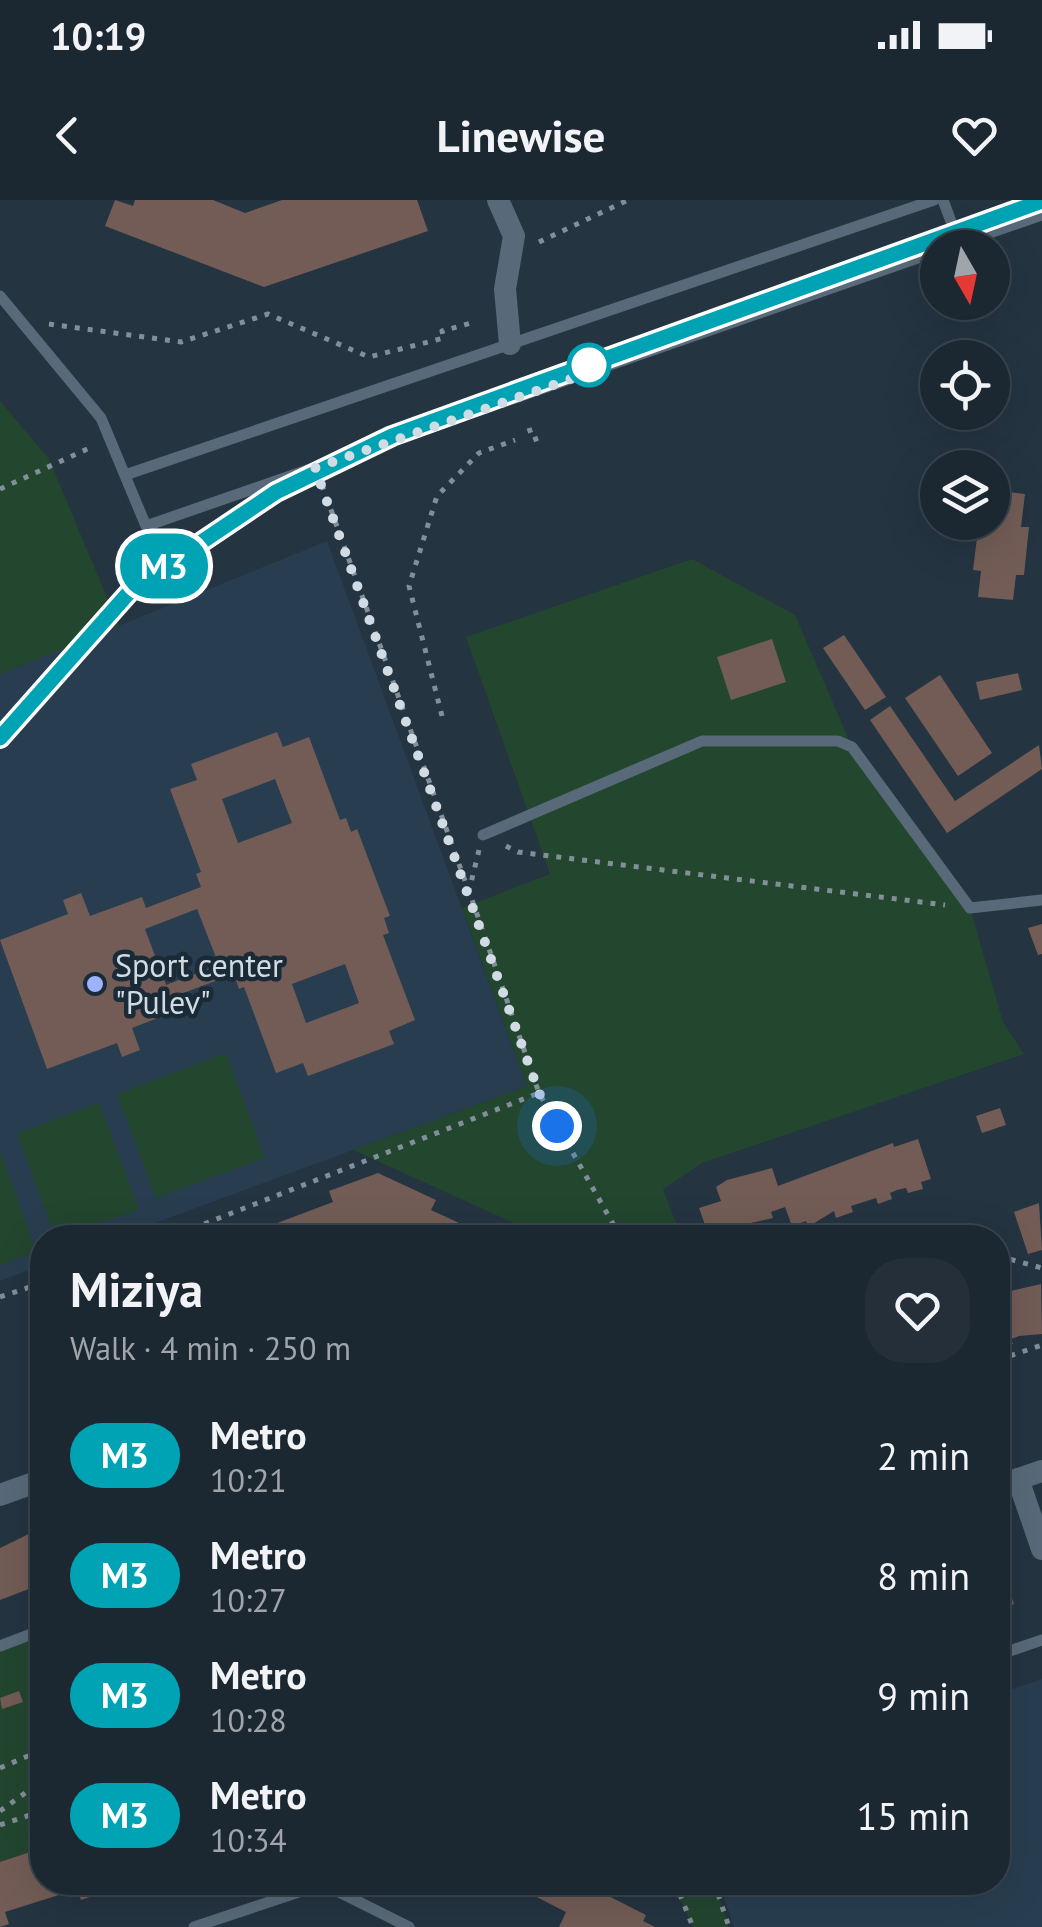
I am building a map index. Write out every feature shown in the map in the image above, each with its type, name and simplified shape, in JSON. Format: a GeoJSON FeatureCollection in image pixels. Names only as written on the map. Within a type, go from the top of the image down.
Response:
{"type":"FeatureCollection","features":[{"type":"Feature","properties":{"kind":"street"},"geometry":{"type":"LineString","coordinates":[[498,200],[514,236],[506,288],[510,344]]}},
{"type":"Feature","properties":{"kind":"street"},"geometry":{"type":"LineString","coordinates":[[1010,1481],[1042,1470]]}},
{"type":"Feature","properties":{"kind":"street"},"geometry":{"type":"LineString","coordinates":[[0,1495],[30,1484]]}},
{"type":"Feature","properties":{"kind":"street"},"geometry":{"type":"LineString","coordinates":[[1010,1486],[1042,1549]]}},
{"type":"Feature","properties":{"kind":"lane"},"geometry":{"type":"LineString","coordinates":[[128,474],[934,200]]}},
{"type":"Feature","properties":{"kind":"lane"},"geometry":{"type":"LineString","coordinates":[[943,200],[949,230]]}},
{"type":"Feature","properties":{"kind":"lane"},"geometry":{"type":"LineString","coordinates":[[997,230],[1042,215]]}},
{"type":"Feature","properties":{"kind":"lane"},"geometry":{"type":"LineString","coordinates":[[0,296],[90,402],[128,474],[146,526],[920,256]]}},
{"type":"Feature","properties":{"kind":"lane"},"geometry":{"type":"LineString","coordinates":[[483,835],[702,741],[838,742],[852,747],[970,908],[1042,900]]}},
{"type":"Feature","properties":{"kind":"lane"},"geometry":{"type":"LineString","coordinates":[[0,1646],[30,1635]]}},
{"type":"Feature","properties":{"kind":"lane"},"geometry":{"type":"LineString","coordinates":[[1010,1651],[1042,1640]]}},
{"type":"Feature","properties":{"kind":"lane"},"geometry":{"type":"LineString","coordinates":[[194,1927],[291,1895]]}},
{"type":"Feature","properties":{"kind":"lane"},"geometry":{"type":"LineString","coordinates":[[346,1895],[409,1927]]}},
{"type":"Feature","properties":{"kind":"path"},"geometry":{"type":"LineString","coordinates":[[541,238],[628,200]]}},
{"type":"Feature","properties":{"kind":"path"},"geometry":{"type":"LineString","coordinates":[[21,320],[181,342],[268,314],[369,357],[444,338],[442,331],[474,322]]}},
{"type":"Feature","properties":{"kind":"path"},"geometry":{"type":"LineString","coordinates":[[529,428],[532,440],[544,436]]}},
{"type":"Feature","properties":{"kind":"path"},"geometry":{"type":"LineString","coordinates":[[0,489],[110,438]]}},
{"type":"Feature","properties":{"kind":"path"},"geometry":{"type":"LineString","coordinates":[[442,716],[410,586],[436,496],[478,450],[514,440]]}},
{"type":"Feature","properties":{"kind":"path"},"geometry":{"type":"LineString","coordinates":[[315,468],[539,1093],[614,1225]]}},
{"type":"Feature","properties":{"kind":"path"},"geometry":{"type":"LineString","coordinates":[[469,892],[483,835],[518,852],[970,908]]}},
{"type":"Feature","properties":{"kind":"path"},"geometry":{"type":"LineString","coordinates":[[201,1225],[539,1093]]}},
{"type":"Feature","properties":{"kind":"path"},"geometry":{"type":"LineString","coordinates":[[1010,1259],[1042,1268]]}},
{"type":"Feature","properties":{"kind":"path"},"geometry":{"type":"LineString","coordinates":[[0,1297],[30,1287]]}},
{"type":"Feature","properties":{"kind":"path"},"geometry":{"type":"LineString","coordinates":[[1010,1356],[1042,1345]]}},
{"type":"Feature","properties":{"kind":"path"},"geometry":{"type":"LineString","coordinates":[[0,1768],[30,1755]]}},
{"type":"Feature","properties":{"kind":"path"},"geometry":{"type":"LineString","coordinates":[[0,1811],[30,1790]]}},
{"type":"Feature","properties":{"kind":"path"},"geometry":{"type":"LineString","coordinates":[[0,1825],[30,1815]]}},
{"type":"Feature","properties":{"kind":"path"},"geometry":{"type":"LineString","coordinates":[[679,1895],[693,1927]]}},
{"type":"Feature","properties":{"kind":"path"},"geometry":{"type":"LineString","coordinates":[[719,1895],[730,1927]]}},
{"type":"Feature","properties":{"kind":"shaded area"},"geometry":{"type":"Polygon","coordinates":[[[327,541],[527,1086],[150,1225],[30,1225],[30,1270],[0,1281],[0,674],[327,541]]]}},
{"type":"Feature","properties":{"kind":"shaded area"},"geometry":{"type":"Polygon","coordinates":[[[1042,1679],[1042,1927],[734,1927],[723,1895],[1010,1895],[1010,1690],[1042,1679]]]}},
{"type":"Feature","properties":{"kind":"green space"},"geometry":{"type":"Polygon","coordinates":[[[0,401],[49,459],[119,626],[0,674],[0,401]]]}},
{"type":"Feature","properties":{"kind":"green space"},"geometry":{"type":"Polygon","coordinates":[[[692,559],[795,615],[852,747],[970,908],[1003,1022],[1024,1054],[702,1163],[663,1189],[676,1225],[519,1225],[353,1150],[527,1086],[462,908],[550,874],[466,637],[692,559]]]}},
{"type":"Feature","properties":{"kind":"green space"},"geometry":{"type":"Polygon","coordinates":[[[226,1053],[265,1158],[156,1198],[117,1094],[226,1053]]]}},
{"type":"Feature","properties":{"kind":"green space"},"geometry":{"type":"Polygon","coordinates":[[[99,1103],[139,1210],[92,1225],[51,1225],[17,1133],[99,1103]]]}},
{"type":"Feature","properties":{"kind":"green space"},"geometry":{"type":"Polygon","coordinates":[[[0,1150],[30,1235],[30,1254],[0,1265],[0,1150]]]}},
{"type":"Feature","properties":{"kind":"green space"},"geometry":{"type":"Polygon","coordinates":[[[30,1635],[30,1852],[0,1862],[0,1646],[30,1635]]]}},
{"type":"Feature","properties":{"kind":"green space"},"geometry":{"type":"Polygon","coordinates":[[[678,1895],[718,1895],[729,1927],[693,1927],[678,1895]]]}},
{"type":"Feature","properties":{"kind":"building"},"geometry":{"type":"Polygon","coordinates":[[[115,200],[133,206],[135,200],[213,200],[245,213],[282,200],[417,200],[428,231],[264,287],[105,226],[115,200]]]}},
{"type":"Feature","properties":{"kind":"building"},"geometry":{"type":"Polygon","coordinates":[[[1010,492],[1025,494],[1021,527],[1029,527],[1024,575],[1016,575],[1013,600],[978,597],[981,571],[973,570],[977,540],[1010,540],[1010,492]]]}},
{"type":"Feature","properties":{"kind":"building"},"geometry":{"type":"Polygon","coordinates":[[[844,635],[886,697],[865,710],[823,648],[844,635]]]}},
{"type":"Feature","properties":{"kind":"building"},"geometry":{"type":"Polygon","coordinates":[[[772,639],[786,682],[731,700],[717,657],[772,639]]]}},
{"type":"Feature","properties":{"kind":"building"},"geometry":{"type":"Polygon","coordinates":[[[1018,673],[1022,690],[980,700],[976,682],[1018,673]]]}},
{"type":"Feature","properties":{"kind":"building"},"geometry":{"type":"Polygon","coordinates":[[[940,675],[992,753],[958,776],[905,698],[940,675]]]}},
{"type":"Feature","properties":{"kind":"building"},"geometry":{"type":"Polygon","coordinates":[[[890,706],[955,801],[1039,745],[1042,769],[947,833],[870,720],[890,706]]]}},
{"type":"Feature","properties":{"kind":"building"},"geometry":{"type":"Polygon","coordinates":[[[277,732],[283,747],[309,737],[340,820],[346,818],[351,832],[357,829],[390,916],[384,918],[389,933],[383,935],[415,1020],[389,1031],[394,1044],[308,1076],[303,1063],[276,1073],[244,987],[239,989],[234,974],[178,995],[184,1008],[132,1028],[140,1050],[122,1057],[117,1043],[47,1069],[0,940],[68,914],[63,900],[81,893],[90,916],[142,897],[146,908],[201,887],[196,874],[201,872],[170,789],[197,780],[191,764],[277,732]],[[275,779],[222,799],[238,843],[292,823],[275,779]],[[197,909],[145,929],[166,985],[219,965],[197,909]],[[345,964],[292,984],[306,1023],[359,1003],[345,964]]]}},
{"type":"Feature","properties":{"kind":"building"},"geometry":{"type":"Polygon","coordinates":[[[1042,924],[1042,954],[1038,955],[1028,928],[1042,924]]]}},
{"type":"Feature","properties":{"kind":"building"},"geometry":{"type":"Polygon","coordinates":[[[1000,1108],[1006,1125],[982,1133],[976,1116],[1000,1108]]]}},
{"type":"Feature","properties":{"kind":"building"},"geometry":{"type":"Polygon","coordinates":[[[918,1139],[931,1179],[921,1182],[923,1189],[908,1193],[906,1188],[897,1190],[890,1193],[892,1199],[878,1204],[876,1198],[851,1206],[853,1212],[836,1218],[834,1211],[811,1225],[806,1221],[792,1225],[785,1207],[771,1212],[773,1218],[742,1225],[705,1225],[699,1208],[721,1201],[716,1187],[727,1180],[772,1168],[778,1186],[893,1143],[894,1147],[918,1139]]]}},
{"type":"Feature","properties":{"kind":"building"},"geometry":{"type":"Polygon","coordinates":[[[378,1173],[436,1200],[431,1210],[463,1225],[272,1225],[333,1202],[329,1191],[378,1173]]]}},
{"type":"Feature","properties":{"kind":"building"},"geometry":{"type":"Polygon","coordinates":[[[1039,1203],[1042,1250],[1028,1254],[1014,1212],[1039,1203]]]}},
{"type":"Feature","properties":{"kind":"building"},"geometry":{"type":"Polygon","coordinates":[[[1041,1284],[1042,1334],[1019,1336],[1011,1339],[1010,1345],[1010,1291],[1041,1284]]]}},
{"type":"Feature","properties":{"kind":"building"},"geometry":{"type":"Polygon","coordinates":[[[30,1533],[30,1589],[0,1600],[0,1548],[30,1533]]]}},
{"type":"Feature","properties":{"kind":"building"},"geometry":{"type":"Polygon","coordinates":[[[19,1691],[23,1702],[2,1709],[0,1698],[19,1691]]]}},
{"type":"Feature","properties":{"kind":"building"},"geometry":{"type":"Polygon","coordinates":[[[30,1852],[30,1895],[59,1895],[5,1912],[9,1924],[0,1927],[0,1862],[30,1852]]]}},
{"type":"Feature","properties":{"kind":"building"},"geometry":{"type":"Polygon","coordinates":[[[533,1895],[607,1895],[646,1915],[643,1921],[655,1927],[559,1927],[566,1912],[533,1895]]]}},
{"type":"Feature","properties":{"kind":"metro line","name":"M3"},"geometry":{"type":"LineString","coordinates":[[0,738],[133,588],[276,492],[392,436],[1042,201]]}},
{"type":"Feature","properties":{"kind":"place","name":"Sport center \"Pulev\""},"geometry":{"type":"Point","coordinates":[95,984]}},
{"type":"Feature","properties":{"kind":"route"},"geometry":{"type":"LineString","coordinates":[[557,1126],[539,1093],[315,468],[608,366],[589,365]]}}]}
